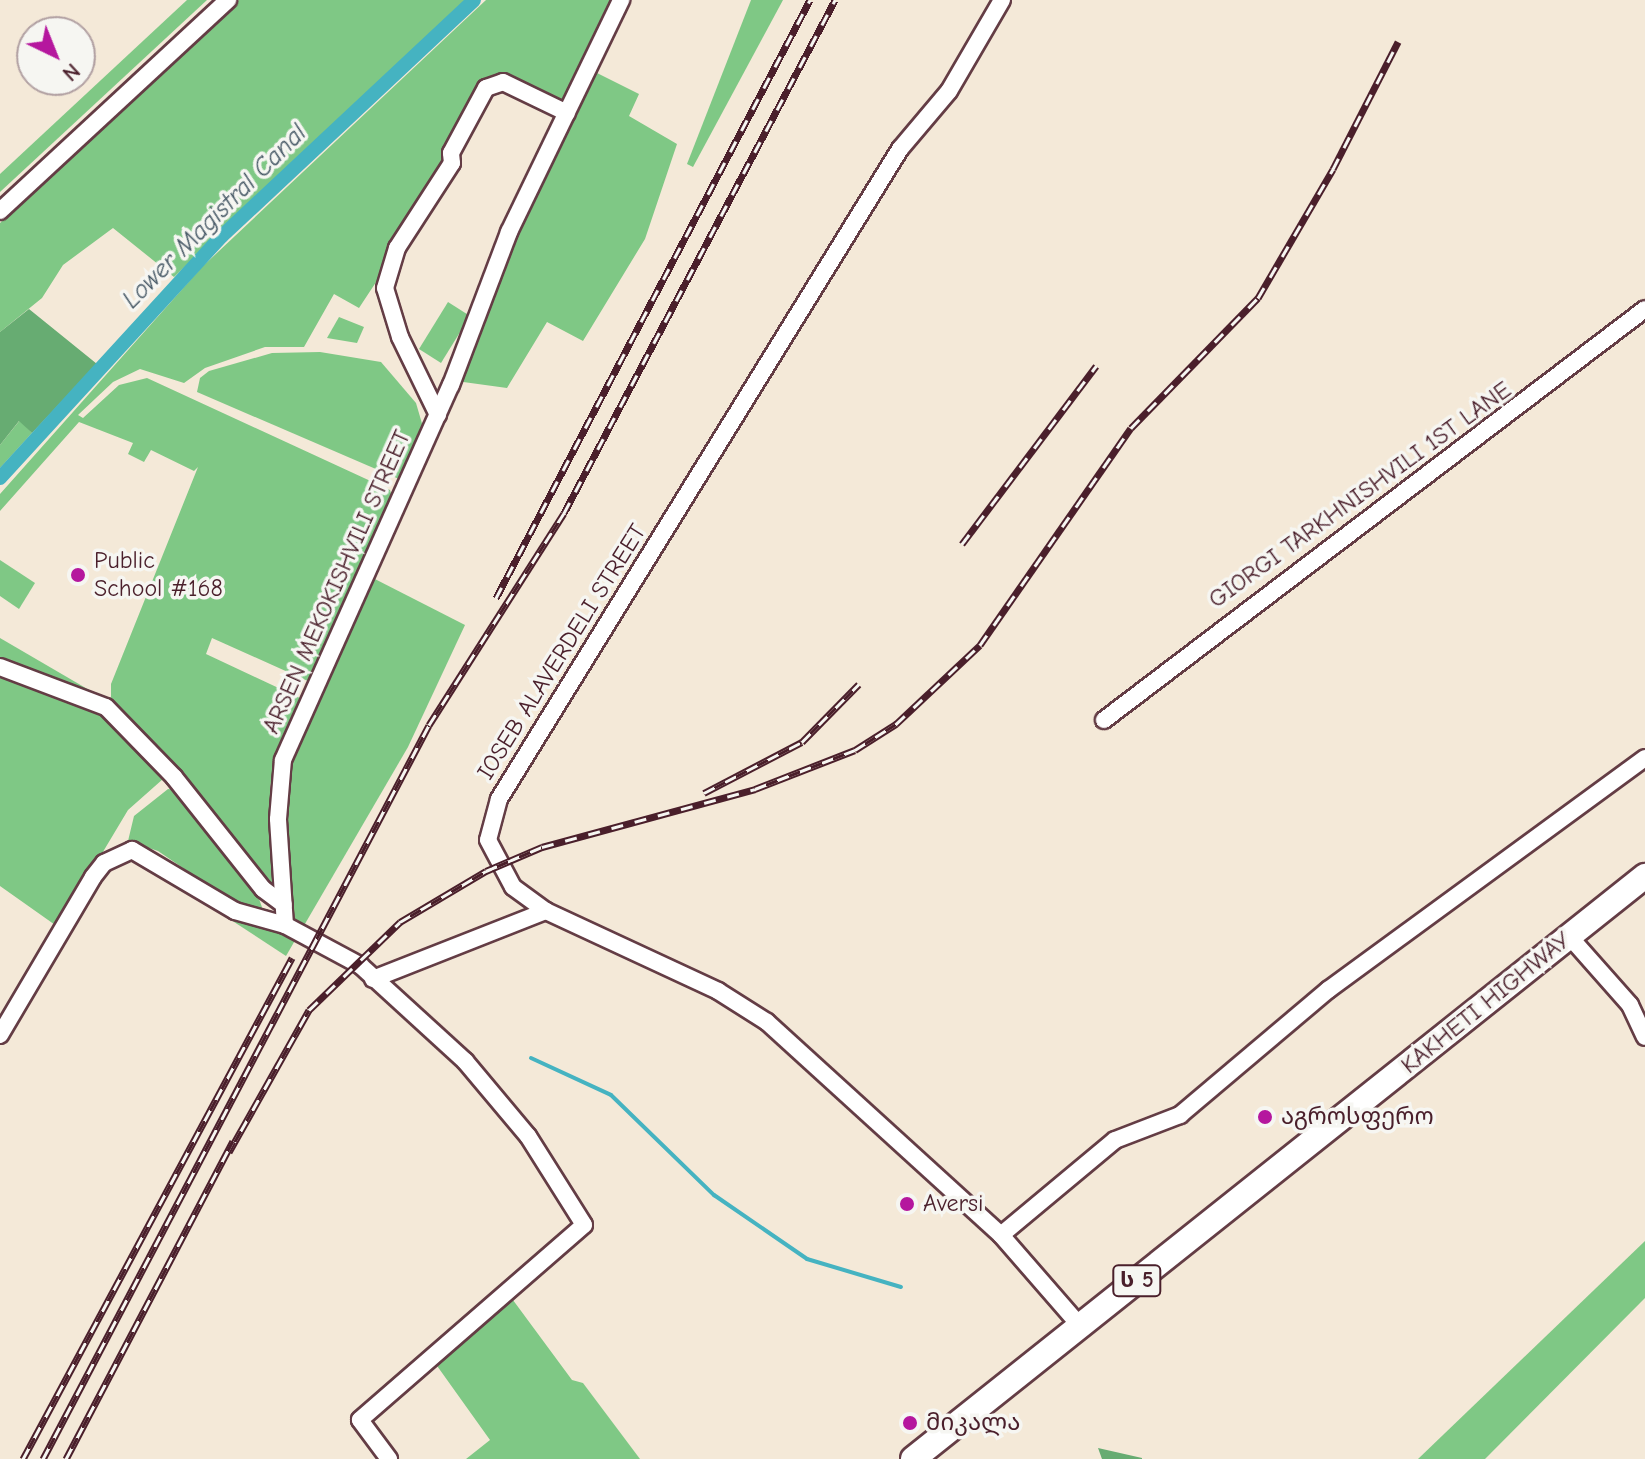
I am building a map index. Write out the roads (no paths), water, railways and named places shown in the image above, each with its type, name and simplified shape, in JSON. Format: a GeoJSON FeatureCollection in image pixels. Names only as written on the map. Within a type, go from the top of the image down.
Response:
{"type":"FeatureCollection","features":[{"type":"Feature","properties":{"kind":"highway","name":"KAKHETI HIGHWAY"},"geometry":{"type":"LineString","coordinates":[[913,1459],[1645,876]]}},
{"type":"Feature","properties":{"kind":"street"},"geometry":{"type":"LineString","coordinates":[[0,211],[228,0]]}},
{"type":"Feature","properties":{"kind":"street","name":"ARSEN MEKOKISHVILI STREET"},"geometry":{"type":"LineString","coordinates":[[285,925],[278,819],[283,760],[438,415],[509,232],[621,0]]}},
{"type":"Feature","properties":{"kind":"street","name":"IOSEB ALAVERDELI STREET"},"geometry":{"type":"LineString","coordinates":[[1002,0],[949,91],[900,149],[499,799],[488,840],[513,887],[546,911],[718,991],[767,1022],[1001,1235],[1080,1326]]}},
{"type":"Feature","properties":{"kind":"street"},"geometry":{"type":"LineString","coordinates":[[438,415],[400,337],[385,288],[387,270],[452,163],[451,153],[486,88],[503,82],[567,113]]}},
{"type":"Feature","properties":{"kind":"street","name":"GIORGI TARKHNISHVILI 1ST LANE"},"geometry":{"type":"LineString","coordinates":[[1104,720],[1645,309]]}},
{"type":"Feature","properties":{"kind":"street"},"geometry":{"type":"LineString","coordinates":[[0,667],[106,707],[174,777],[263,889],[284,905]]}},
{"type":"Feature","properties":{"kind":"street"},"geometry":{"type":"LineString","coordinates":[[1001,1235],[1115,1140],[1180,1115],[1328,990],[1645,758]]}},
{"type":"Feature","properties":{"kind":"street"},"geometry":{"type":"LineString","coordinates":[[0,1035],[93,877],[120,853],[144,855],[235,911],[285,925],[361,966],[465,1061],[528,1136],[584,1225],[360,1420],[389,1459]]}},
{"type":"Feature","properties":{"kind":"street"},"geometry":{"type":"LineString","coordinates":[[373,979],[546,911]]}},
{"type":"Feature","properties":{"kind":"street"},"geometry":{"type":"LineString","coordinates":[[1569,936],[1630,1005],[1645,1037]]}},
{"type":"Feature","properties":{"kind":"waterway","name":"Lower Magistral Canal"},"geometry":{"type":"LineString","coordinates":[[0,478],[222,236],[474,0]]}},
{"type":"Feature","properties":{"kind":"waterway"},"geometry":{"type":"LineString","coordinates":[[531,1058],[611,1095],[714,1195],[807,1259],[901,1287]]}},
{"type":"Feature","properties":{"kind":"railway"},"geometry":{"type":"LineString","coordinates":[[496,598],[810,0]]}},
{"type":"Feature","properties":{"kind":"railway"},"geometry":{"type":"LineString","coordinates":[[43,1459],[429,725],[564,513],[835,0]]}},
{"type":"Feature","properties":{"kind":"railway"},"geometry":{"type":"LineString","coordinates":[[229,1152],[309,1010],[400,922],[486,871],[542,847],[755,789],[855,750],[896,724],[980,645],[1131,428],[1258,298],[1333,169],[1398,42]]}},
{"type":"Feature","properties":{"kind":"railway"},"geometry":{"type":"LineString","coordinates":[[962,544],[1096,366]]}},
{"type":"Feature","properties":{"kind":"railway"},"geometry":{"type":"LineString","coordinates":[[704,793],[802,742],[859,684]]}},
{"type":"Feature","properties":{"kind":"railway"},"geometry":{"type":"LineString","coordinates":[[23,1459],[292,958]]}},
{"type":"Feature","properties":{"kind":"railway"},"geometry":{"type":"LineString","coordinates":[[66,1459],[233,1141]]}},
{"type":"Feature","properties":{"kind":"place","name":"Public School #168"},"geometry":{"type":"Point","coordinates":[78,575]}},
{"type":"Feature","properties":{"kind":"place","name":"აგროსფერო"},"geometry":{"type":"Point","coordinates":[1265,1117]}},
{"type":"Feature","properties":{"kind":"place","name":"Aversi"},"geometry":{"type":"Point","coordinates":[907,1204]}},
{"type":"Feature","properties":{"kind":"place","name":"მიკალა"},"geometry":{"type":"Point","coordinates":[910,1423]}}]}
